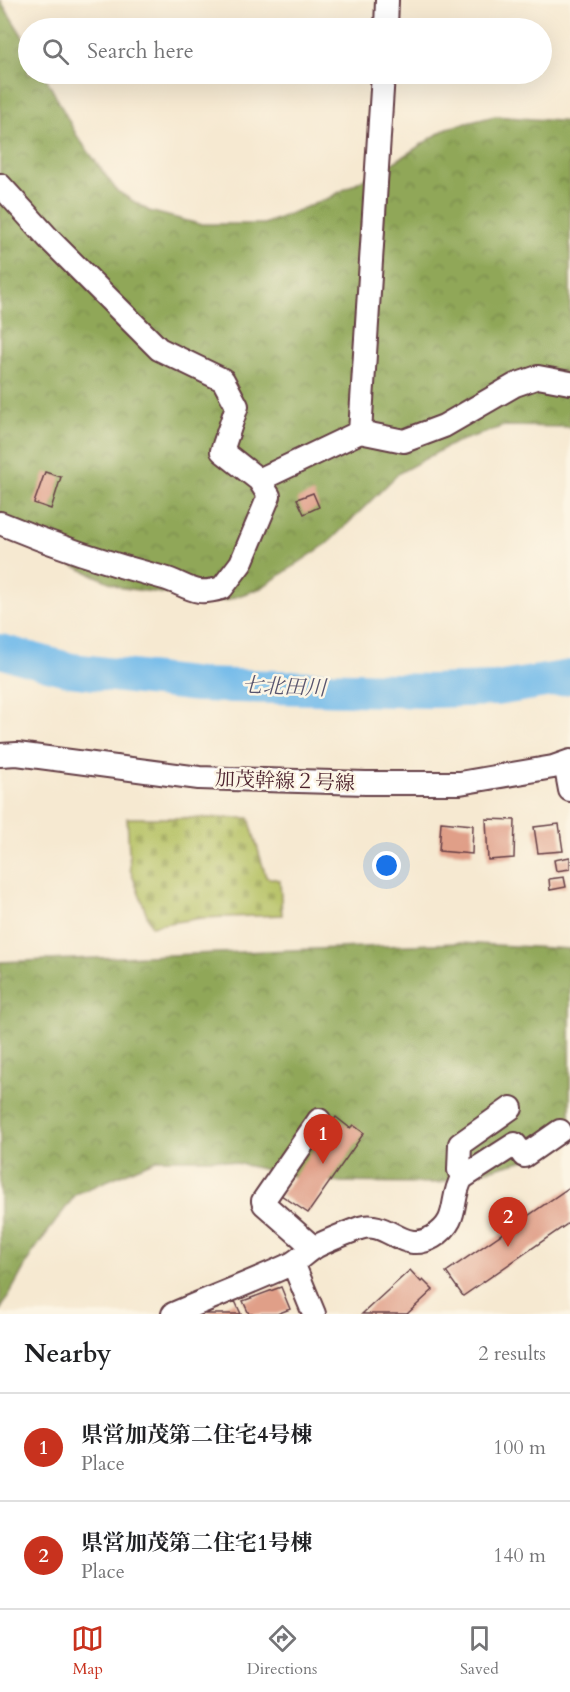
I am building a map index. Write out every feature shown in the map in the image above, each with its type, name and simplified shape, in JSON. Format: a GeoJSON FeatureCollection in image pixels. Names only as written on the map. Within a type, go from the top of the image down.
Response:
{"type":"FeatureCollection","features":[{"type":"Feature","properties":{"kind":"street"},"geometry":{"type":"LineString","coordinates":[[386,18],[387,0]]}},
{"type":"Feature","properties":{"kind":"street"},"geometry":{"type":"LineString","coordinates":[[360,432],[382,84]]}},
{"type":"Feature","properties":{"kind":"street"},"geometry":{"type":"LineString","coordinates":[[0,185],[51,241],[159,349],[223,380],[237,406],[222,451],[259,480],[269,496],[241,563],[222,588],[210,591],[199,591],[168,579],[118,566],[52,544],[0,523]]}},
{"type":"Feature","properties":{"kind":"street"},"geometry":{"type":"LineString","coordinates":[[259,480],[360,432],[404,441],[444,426],[515,385],[538,377],[570,383]]}},
{"type":"Feature","properties":{"kind":"street","name":"加茂幹線２号線"},"geometry":{"type":"LineString","coordinates":[[0,755],[17,754],[199,778],[366,783],[460,783],[553,767],[567,762]]}},
{"type":"Feature","properties":{"kind":"street"},"geometry":{"type":"LineString","coordinates":[[567,762],[570,790]]}},
{"type":"Feature","properties":{"kind":"street"},"geometry":{"type":"LineString","coordinates":[[462,1178],[459,1170],[459,1144],[511,1108]]}},
{"type":"Feature","properties":{"kind":"street"},"geometry":{"type":"LineString","coordinates":[[314,1248],[263,1201],[319,1119]]}},
{"type":"Feature","properties":{"kind":"street"},"geometry":{"type":"LineString","coordinates":[[173,1314],[196,1309],[293,1263],[314,1248],[362,1228],[373,1226],[402,1239],[417,1242],[426,1240],[441,1231],[451,1219],[458,1185],[462,1178],[515,1144],[524,1156],[560,1131]]}},
{"type":"Feature","properties":{"kind":"street"},"geometry":{"type":"LineString","coordinates":[[293,1263],[314,1314]]}},
{"type":"Feature","properties":{"kind":"green space"},"geometry":{"type":"Polygon","coordinates":[[[0,0],[18,29],[18,84],[49,84],[77,136],[117,191],[149,211],[199,224],[264,224],[329,198],[396,161],[447,128],[495,116],[570,122],[570,427],[504,426],[454,443],[399,473],[328,543],[261,588],[224,601],[122,588],[0,532],[0,0]]]}},
{"type":"Feature","properties":{"kind":"green space"},"geometry":{"type":"Polygon","coordinates":[[[127,818],[249,818],[266,877],[280,880],[282,915],[201,918],[151,926],[130,869],[127,818]]]}},
{"type":"Feature","properties":{"kind":"green space"},"geometry":{"type":"Polygon","coordinates":[[[458,943],[570,949],[570,1125],[525,1160],[439,1183],[319,1182],[218,1159],[158,1159],[76,1194],[33,1252],[0,1311],[0,962],[458,943]]]}},
{"type":"Feature","properties":{"kind":"building"},"geometry":{"type":"Polygon","coordinates":[[[45,472],[61,477],[51,509],[34,503],[45,472]]]}},
{"type":"Feature","properties":{"kind":"building"},"geometry":{"type":"Polygon","coordinates":[[[313,493],[319,507],[304,514],[297,499],[313,493]]]}},
{"type":"Feature","properties":{"kind":"building"},"geometry":{"type":"Polygon","coordinates":[[[486,819],[515,820],[514,858],[488,860],[486,819]]]}},
{"type":"Feature","properties":{"kind":"building"},"geometry":{"type":"Polygon","coordinates":[[[441,822],[473,825],[472,854],[439,851],[441,822]]]}},
{"type":"Feature","properties":{"kind":"building"},"geometry":{"type":"Polygon","coordinates":[[[559,824],[563,851],[538,853],[534,827],[559,824]]]}},
{"type":"Feature","properties":{"kind":"building"},"geometry":{"type":"Polygon","coordinates":[[[570,857],[570,869],[556,871],[554,860],[570,857]]]}},
{"type":"Feature","properties":{"kind":"building"},"geometry":{"type":"Polygon","coordinates":[[[564,877],[566,887],[550,890],[549,879],[564,877]]]}},
{"type":"Feature","properties":{"kind":"building"},"geometry":{"type":"Polygon","coordinates":[[[336,1117],[350,1128],[353,1125],[364,1133],[308,1213],[281,1195],[336,1117]]]}},
{"type":"Feature","properties":{"kind":"building"},"geometry":{"type":"Polygon","coordinates":[[[570,1187],[570,1222],[463,1296],[446,1272],[570,1187]]]}},
{"type":"Feature","properties":{"kind":"building"},"geometry":{"type":"Polygon","coordinates":[[[410,1270],[421,1282],[423,1280],[433,1290],[407,1314],[362,1314],[410,1270]]]}},
{"type":"Feature","properties":{"kind":"building"},"geometry":{"type":"Polygon","coordinates":[[[281,1287],[290,1309],[277,1314],[249,1314],[243,1301],[281,1287]]]}},
{"type":"Feature","properties":{"kind":"building"},"geometry":{"type":"Polygon","coordinates":[[[235,1301],[241,1314],[205,1314],[235,1301]]]}},
{"type":"Feature","properties":{"kind":"waterway","name":"七北田川"},"geometry":{"type":"LineString","coordinates":[[0,651],[71,670],[198,685],[430,691],[496,689],[570,677]]}},
{"type":"Feature","properties":{"kind":"place","name":"県営加茂第二住宅4号棟"},"geometry":{"type":"Point","coordinates":[323,1164]}},
{"type":"Feature","properties":{"kind":"place","name":"県営加茂第二住宅1号棟"},"geometry":{"type":"Point","coordinates":[508,1247]}}]}
